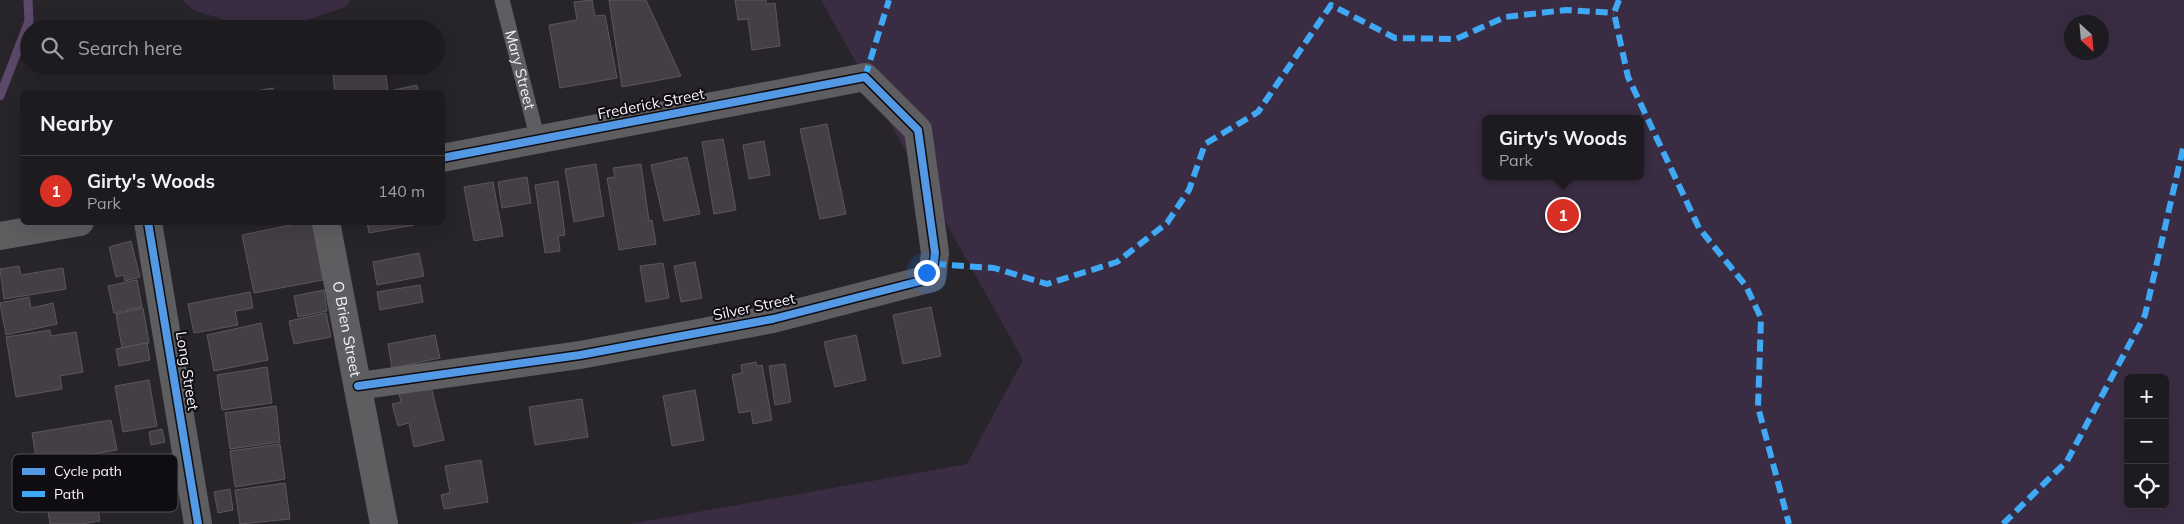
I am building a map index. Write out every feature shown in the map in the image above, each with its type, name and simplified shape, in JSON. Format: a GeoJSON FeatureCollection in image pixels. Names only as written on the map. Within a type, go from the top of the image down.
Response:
{"type":"FeatureCollection","features":[{"type":"Feature","properties":{"kind":"street","name":"Frederick Street"},"geometry":{"type":"LineString","coordinates":[[445,157],[865,77]]}},
{"type":"Feature","properties":{"kind":"street","name":"Silver Street"},"geometry":{"type":"LineString","coordinates":[[358,386],[580,355],[773,319],[932,278],[935,253],[918,130],[865,77]]}},
{"type":"Feature","properties":{"kind":"street"},"geometry":{"type":"LineString","coordinates":[[0,236],[63,225]]}},
{"type":"Feature","properties":{"kind":"street","name":"Long Street"},"geometry":{"type":"LineString","coordinates":[[148,225],[198,524]]}},
{"type":"Feature","properties":{"kind":"street","name":"O Brien Street"},"geometry":{"type":"LineString","coordinates":[[327,225],[384,524]]}},
{"type":"Feature","properties":{"kind":"lane","name":"Mary Street"},"geometry":{"type":"LineString","coordinates":[[502,0],[538,140]]}},
{"type":"Feature","properties":{"kind":"shaded area"},"geometry":{"type":"Polygon","coordinates":[[[182,0],[350,0],[346,7],[306,20],[225,20],[193,10],[182,0]]]}},
{"type":"Feature","properties":{"kind":"shaded area"},"geometry":{"type":"Polygon","coordinates":[[[821,0],[2184,0],[2184,524],[630,524],[967,464],[1023,360],[821,0]]]}},
{"type":"Feature","properties":{"kind":"building"},"geometry":{"type":"Polygon","coordinates":[[[592,0],[595,16],[605,15],[617,78],[560,88],[549,25],[577,20],[574,2],[592,0]]]}},
{"type":"Feature","properties":{"kind":"building"},"geometry":{"type":"Polygon","coordinates":[[[609,0],[646,0],[681,76],[622,87],[609,0]]]}},
{"type":"Feature","properties":{"kind":"building"},"geometry":{"type":"Polygon","coordinates":[[[735,0],[766,0],[766,4],[775,3],[780,46],[752,50],[748,19],[738,20],[735,0]]]}},
{"type":"Feature","properties":{"kind":"building"},"geometry":{"type":"Polygon","coordinates":[[[333,75],[386,75],[388,90],[335,90],[333,75]]]}},
{"type":"Feature","properties":{"kind":"building"},"geometry":{"type":"Polygon","coordinates":[[[417,85],[418,90],[394,90],[417,85]]]}},
{"type":"Feature","properties":{"kind":"building"},"geometry":{"type":"Polygon","coordinates":[[[827,124],[846,214],[820,219],[800,129],[827,124]]]}},
{"type":"Feature","properties":{"kind":"building"},"geometry":{"type":"Polygon","coordinates":[[[723,139],[736,210],[714,214],[702,142],[723,139]]]}},
{"type":"Feature","properties":{"kind":"building"},"geometry":{"type":"Polygon","coordinates":[[[764,141],[770,175],[749,179],[743,145],[764,141]]]}},
{"type":"Feature","properties":{"kind":"building"},"geometry":{"type":"Polygon","coordinates":[[[687,157],[700,214],[664,221],[651,165],[687,157]]]}},
{"type":"Feature","properties":{"kind":"building"},"geometry":{"type":"Polygon","coordinates":[[[596,164],[604,216],[574,222],[565,169],[596,164]]]}},
{"type":"Feature","properties":{"kind":"building"},"geometry":{"type":"Polygon","coordinates":[[[641,164],[649,221],[652,220],[656,244],[619,250],[607,178],[615,177],[613,168],[641,164]]]}},
{"type":"Feature","properties":{"kind":"building"},"geometry":{"type":"Polygon","coordinates":[[[527,177],[531,203],[502,208],[498,182],[527,177]]]}},
{"type":"Feature","properties":{"kind":"building"},"geometry":{"type":"Polygon","coordinates":[[[558,181],[565,235],[558,236],[560,251],[545,253],[535,185],[558,181]]]}},
{"type":"Feature","properties":{"kind":"building"},"geometry":{"type":"Polygon","coordinates":[[[493,182],[503,236],[474,241],[464,187],[493,182]]]}},
{"type":"Feature","properties":{"kind":"building"},"geometry":{"type":"Polygon","coordinates":[[[290,225],[313,225],[323,280],[254,293],[242,235],[290,225]]]}},
{"type":"Feature","properties":{"kind":"building"},"geometry":{"type":"Polygon","coordinates":[[[368,225],[414,225],[369,233],[368,225]]]}},
{"type":"Feature","properties":{"kind":"building"},"geometry":{"type":"Polygon","coordinates":[[[131,241],[140,277],[125,281],[124,275],[116,277],[109,247],[131,241]]]}},
{"type":"Feature","properties":{"kind":"building"},"geometry":{"type":"Polygon","coordinates":[[[419,253],[424,276],[377,285],[373,262],[419,253]]]}},
{"type":"Feature","properties":{"kind":"building"},"geometry":{"type":"Polygon","coordinates":[[[695,262],[702,298],[681,302],[674,266],[695,262]]]}},
{"type":"Feature","properties":{"kind":"building"},"geometry":{"type":"Polygon","coordinates":[[[663,263],[669,298],[646,302],[640,266],[663,263]]]}},
{"type":"Feature","properties":{"kind":"building"},"geometry":{"type":"Polygon","coordinates":[[[19,266],[21,275],[63,268],[66,289],[4,299],[0,269],[19,266]]]}},
{"type":"Feature","properties":{"kind":"building"},"geometry":{"type":"Polygon","coordinates":[[[137,280],[142,307],[114,313],[108,286],[137,280]]]}},
{"type":"Feature","properties":{"kind":"building"},"geometry":{"type":"Polygon","coordinates":[[[420,285],[423,302],[380,310],[377,292],[420,285]]]}},
{"type":"Feature","properties":{"kind":"building"},"geometry":{"type":"Polygon","coordinates":[[[324,290],[327,311],[298,317],[294,296],[324,290]]]}},
{"type":"Feature","properties":{"kind":"building"},"geometry":{"type":"Polygon","coordinates":[[[250,292],[253,308],[235,311],[238,325],[194,333],[188,304],[250,292]]]}},
{"type":"Feature","properties":{"kind":"building"},"geometry":{"type":"Polygon","coordinates":[[[29,297],[31,308],[53,303],[57,324],[6,335],[0,303],[29,297]]]}},
{"type":"Feature","properties":{"kind":"building"},"geometry":{"type":"Polygon","coordinates":[[[931,307],[941,356],[903,364],[893,315],[931,307]]]}},
{"type":"Feature","properties":{"kind":"building"},"geometry":{"type":"Polygon","coordinates":[[[143,308],[149,343],[122,348],[116,314],[143,308]]]}},
{"type":"Feature","properties":{"kind":"building"},"geometry":{"type":"Polygon","coordinates":[[[326,313],[331,337],[294,344],[289,321],[326,313]]]}},
{"type":"Feature","properties":{"kind":"building"},"geometry":{"type":"Polygon","coordinates":[[[261,323],[268,360],[214,371],[207,335],[261,323]]]}},
{"type":"Feature","properties":{"kind":"building"},"geometry":{"type":"Polygon","coordinates":[[[50,330],[51,336],[76,332],[83,372],[60,376],[62,389],[16,397],[6,337],[50,330]]]}},
{"type":"Feature","properties":{"kind":"building"},"geometry":{"type":"Polygon","coordinates":[[[435,335],[440,358],[392,368],[388,344],[435,335]]]}},
{"type":"Feature","properties":{"kind":"building"},"geometry":{"type":"Polygon","coordinates":[[[856,335],[866,380],[835,387],[824,342],[856,335]]]}},
{"type":"Feature","properties":{"kind":"building"},"geometry":{"type":"Polygon","coordinates":[[[147,343],[150,360],[119,366],[116,349],[147,343]]]}},
{"type":"Feature","properties":{"kind":"building"},"geometry":{"type":"Polygon","coordinates":[[[756,362],[757,366],[762,365],[772,420],[753,424],[751,411],[739,413],[732,375],[742,373],[741,365],[756,362]]]}},
{"type":"Feature","properties":{"kind":"building"},"geometry":{"type":"Polygon","coordinates":[[[785,364],[791,402],[775,405],[769,366],[785,364]]]}},
{"type":"Feature","properties":{"kind":"building"},"geometry":{"type":"Polygon","coordinates":[[[267,367],[272,403],[222,410],[217,375],[267,367]]]}},
{"type":"Feature","properties":{"kind":"building"},"geometry":{"type":"Polygon","coordinates":[[[149,380],[157,426],[123,432],[115,386],[149,380]]]}},
{"type":"Feature","properties":{"kind":"building"},"geometry":{"type":"Polygon","coordinates":[[[431,386],[444,440],[414,447],[409,423],[398,426],[392,404],[401,402],[399,394],[431,386]]]}},
{"type":"Feature","properties":{"kind":"building"},"geometry":{"type":"Polygon","coordinates":[[[695,390],[704,440],[672,446],[663,396],[695,390]]]}},
{"type":"Feature","properties":{"kind":"building"},"geometry":{"type":"Polygon","coordinates":[[[582,399],[588,437],[535,445],[529,407],[582,399]]]}},
{"type":"Feature","properties":{"kind":"building"},"geometry":{"type":"Polygon","coordinates":[[[276,406],[280,442],[230,449],[225,413],[276,406]]]}},
{"type":"Feature","properties":{"kind":"building"},"geometry":{"type":"Polygon","coordinates":[[[111,420],[117,450],[92,454],[36,454],[32,433],[111,420]]]}},
{"type":"Feature","properties":{"kind":"building"},"geometry":{"type":"Polygon","coordinates":[[[162,429],[165,442],[151,445],[149,432],[162,429]]]}},
{"type":"Feature","properties":{"kind":"building"},"geometry":{"type":"Polygon","coordinates":[[[280,444],[285,479],[235,487],[230,451],[280,444]]]}},
{"type":"Feature","properties":{"kind":"building"},"geometry":{"type":"Polygon","coordinates":[[[481,460],[488,502],[444,509],[441,495],[450,493],[445,466],[481,460]]]}},
{"type":"Feature","properties":{"kind":"building"},"geometry":{"type":"Polygon","coordinates":[[[285,483],[290,519],[240,524],[235,490],[285,483]]]}},
{"type":"Feature","properties":{"kind":"building"},"geometry":{"type":"Polygon","coordinates":[[[230,489],[233,510],[218,513],[214,492],[230,489]]]}},
{"type":"Feature","properties":{"kind":"building"},"geometry":{"type":"Polygon","coordinates":[[[48,512],[98,512],[100,521],[82,524],[50,524],[48,512]]]}},
{"type":"Feature","properties":{"kind":"waterway"},"geometry":{"type":"LineString","coordinates":[[28,0],[29,20]]}},
{"type":"Feature","properties":{"kind":"waterway"},"geometry":{"type":"LineString","coordinates":[[0,96],[20,44]]}},
{"type":"Feature","properties":{"kind":"marked path"},"geometry":{"type":"LineString","coordinates":[[865,77],[889,0]]}},
{"type":"Feature","properties":{"kind":"marked path"},"geometry":{"type":"LineString","coordinates":[[1619,0],[1614,13],[1628,77],[1699,228],[1746,286],[1761,318],[1758,407],[1789,524]]}},
{"type":"Feature","properties":{"kind":"marked path"},"geometry":{"type":"LineString","coordinates":[[934,264],[994,268],[1047,284],[1117,262],[1167,223],[1189,190],[1205,144],[1258,112],[1331,5],[1395,38],[1456,39],[1505,17],[1566,10],[1614,13]]}},
{"type":"Feature","properties":{"kind":"marked path"},"geometry":{"type":"LineString","coordinates":[[2003,524],[2067,461],[2145,315],[2184,144]]}},
{"type":"Feature","properties":{"kind":"cycle path"},"geometry":{"type":"LineString","coordinates":[[358,386],[580,355],[773,319],[932,278],[935,253],[918,130],[865,77],[445,157]]}},
{"type":"Feature","properties":{"kind":"cycle path"},"geometry":{"type":"LineString","coordinates":[[148,225],[198,524]]}},
{"type":"Feature","properties":{"kind":"place","name":"Girty's Woods"},"geometry":{"type":"Point","coordinates":[1563,215]}}]}
